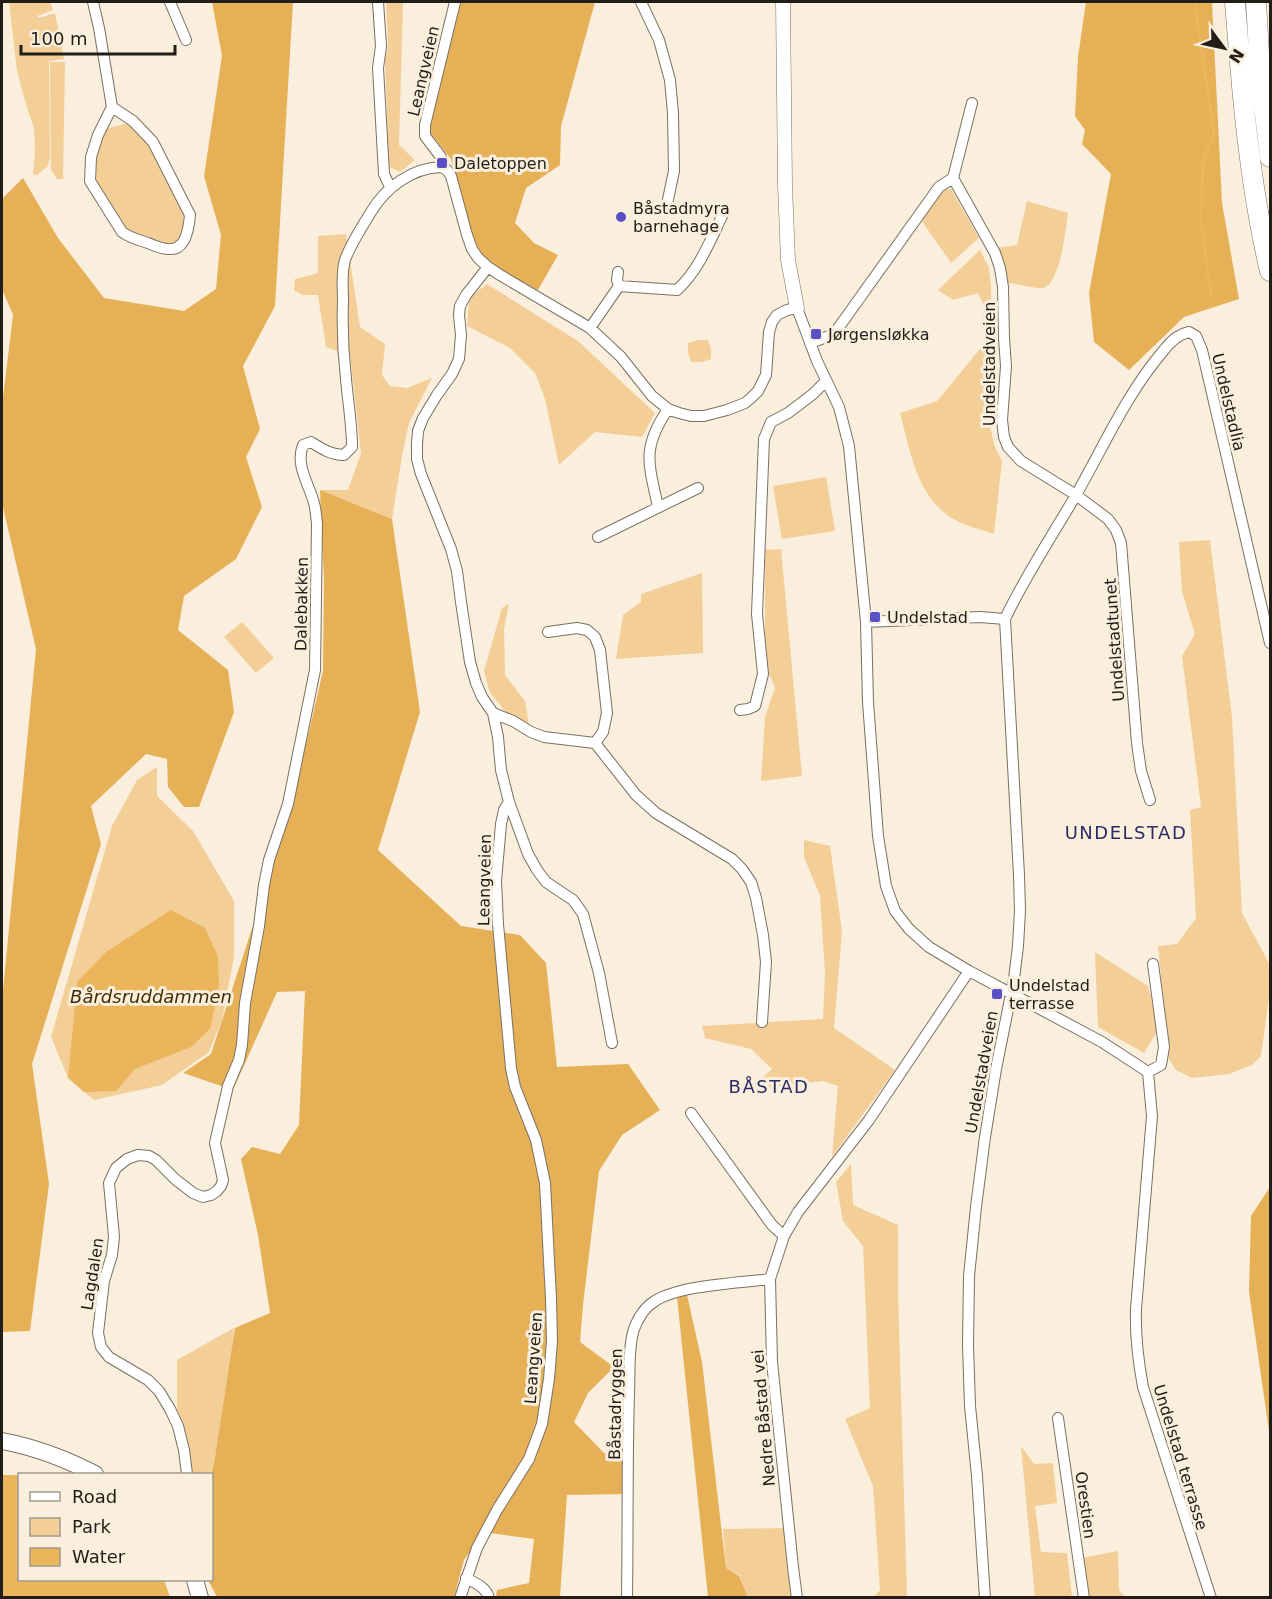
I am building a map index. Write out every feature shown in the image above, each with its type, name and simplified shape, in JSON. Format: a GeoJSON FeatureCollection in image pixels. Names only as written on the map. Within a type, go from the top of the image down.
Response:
{"type":"FeatureCollection","features":[{"type":"Feature","properties":{"kind":"highway"},"geometry":{"type":"LineString","coordinates":[[1235,2],[1254,188],[1270,271]]}},
{"type":"Feature","properties":{"kind":"highway"},"geometry":{"type":"LineString","coordinates":[[1256,2],[1260,70],[1270,157]]}},
{"type":"Feature","properties":{"kind":"main road"},"geometry":{"type":"LineString","coordinates":[[2,1441],[39,1451],[93,1473]]}},
{"type":"Feature","properties":{"kind":"main road"},"geometry":{"type":"LineString","coordinates":[[195,1581],[200,1598]]}},
{"type":"Feature","properties":{"kind":"street"},"geometry":{"type":"LineString","coordinates":[[93,2],[112,106],[98,135],[91,157],[90,181],[122,232],[129,237],[169,250],[177,249],[189,229],[190,215],[153,142],[144,131],[112,106]]}},
{"type":"Feature","properties":{"kind":"street"},"geometry":{"type":"LineString","coordinates":[[170,2],[186,40]]}},
{"type":"Feature","properties":{"kind":"street"},"geometry":{"type":"LineString","coordinates":[[378,2],[381,46],[378,68],[384,174],[390,187],[431,167],[441,167]]}},
{"type":"Feature","properties":{"kind":"street","name":"Leangveien"},"geometry":{"type":"LineString","coordinates":[[455,2],[425,125],[425,136],[441,157],[441,167],[447,170],[450,176],[466,236],[472,249],[488,267]]}},
{"type":"Feature","properties":{"kind":"street"},"geometry":{"type":"LineString","coordinates":[[641,2],[659,40],[670,80],[674,171],[667,204]]}},
{"type":"Feature","properties":{"kind":"street"},"geometry":{"type":"LineString","coordinates":[[783,2],[788,260],[797,308],[826,381],[839,407],[849,446],[866,622],[868,702],[878,836],[886,886],[895,911],[909,929],[929,947],[1102,1042],[1148,1072],[1161,1065],[1164,1047],[1153,964]]}},
{"type":"Feature","properties":{"kind":"street"},"geometry":{"type":"LineString","coordinates":[[810,343],[832,335],[839,327],[939,187],[953,178],[972,103]]}},
{"type":"Feature","properties":{"kind":"street","name":"Undelstadveien"},"geometry":{"type":"LineString","coordinates":[[953,178],[995,253],[1000,268],[1003,287],[1006,366],[1002,420],[1004,437],[1008,447],[1028,466],[1076,495]]}},
{"type":"Feature","properties":{"kind":"street","name":"Dalebakken"},"geometry":{"type":"LineString","coordinates":[[228,1086],[239,1060],[242,1045],[245,1003],[260,926],[269,860],[288,804],[315,670],[317,523],[315,505],[300,462],[300,453],[303,445],[311,442],[336,455],[344,455],[352,447],[342,325],[345,261],[378,201],[390,187]]}},
{"type":"Feature","properties":{"kind":"street"},"geometry":{"type":"LineString","coordinates":[[619,286],[677,290],[688,280],[723,214]]}},
{"type":"Feature","properties":{"kind":"street"},"geometry":{"type":"LineString","coordinates":[[612,1043],[583,914],[573,900],[546,882],[537,870],[528,854],[509,802],[501,770],[493,713],[476,683],[469,652],[457,571],[417,459],[418,430],[459,359],[460,306],[488,267],[590,328],[621,357],[652,396],[668,409],[691,416],[704,416],[727,410],[745,403],[758,391],[766,375],[772,322],[777,315],[797,308]]}},
{"type":"Feature","properties":{"kind":"street"},"geometry":{"type":"LineString","coordinates":[[618,272],[619,286]]}},
{"type":"Feature","properties":{"kind":"street"},"geometry":{"type":"LineString","coordinates":[[590,328],[619,286]]}},
{"type":"Feature","properties":{"kind":"street","name":"Undelstadlia"},"geometry":{"type":"LineString","coordinates":[[1005,619],[1015,597],[1076,495],[1134,389],[1164,348],[1182,333],[1189,332],[1196,336],[1202,350],[1270,643]]}},
{"type":"Feature","properties":{"kind":"street"},"geometry":{"type":"LineString","coordinates":[[740,710],[755,706],[763,674],[757,614],[765,439],[771,422],[788,413],[826,381]]}},
{"type":"Feature","properties":{"kind":"street"},"geometry":{"type":"LineString","coordinates":[[658,507],[649,454],[657,425],[668,409]]}},
{"type":"Feature","properties":{"kind":"street"},"geometry":{"type":"LineString","coordinates":[[598,537],[698,488]]}},
{"type":"Feature","properties":{"kind":"street","name":"Undelstadtunet"},"geometry":{"type":"LineString","coordinates":[[1076,495],[1108,519],[1121,543],[1137,743],[1141,771],[1150,800]]}},
{"type":"Feature","properties":{"kind":"street"},"geometry":{"type":"LineString","coordinates":[[866,622],[980,617],[1005,619]]}},
{"type":"Feature","properties":{"kind":"street","name":"Undelstadveien"},"geometry":{"type":"LineString","coordinates":[[985,1598],[970,1406],[968,1309],[972,1245],[985,1137],[1011,993],[1018,946],[1020,911],[1005,619]]}},
{"type":"Feature","properties":{"kind":"street"},"geometry":{"type":"LineString","coordinates":[[548,632],[577,628],[587,630],[595,637],[600,650],[607,713],[603,732],[595,743]]}},
{"type":"Feature","properties":{"kind":"street"},"geometry":{"type":"LineString","coordinates":[[493,713],[544,737],[595,743],[636,795],[656,813],[732,859],[742,869],[751,882],[764,935],[766,962],[762,1022]]}},
{"type":"Feature","properties":{"kind":"street","name":"Leangveien"},"geometry":{"type":"LineString","coordinates":[[460,1598],[477,1548],[496,1510],[529,1459],[542,1424],[552,1341],[544,1183],[536,1140],[515,1087],[511,1068],[498,924],[496,881],[501,824],[504,810],[509,802]]}},
{"type":"Feature","properties":{"kind":"street","name":"Nedre Båstad vei"},"geometry":{"type":"LineString","coordinates":[[797,1598],[772,1362],[770,1279],[784,1236],[798,1212],[869,1120],[969,970]]}},
{"type":"Feature","properties":{"kind":"street","name":"Undelstad terrasse"},"geometry":{"type":"LineString","coordinates":[[1148,1072],[1152,1116],[1136,1309],[1137,1359],[1143,1387],[1211,1598]]}},
{"type":"Feature","properties":{"kind":"street","name":"Lagdalen"},"geometry":{"type":"LineString","coordinates":[[187,1473],[184,1450],[171,1409],[148,1380],[109,1357],[102,1347],[98,1333],[104,1281],[112,1255],[114,1237],[109,1183],[116,1168],[127,1159],[138,1155],[156,1160],[193,1193],[203,1197],[217,1191],[223,1180],[216,1143],[228,1086]]}},
{"type":"Feature","properties":{"kind":"street"},"geometry":{"type":"LineString","coordinates":[[691,1113],[772,1225],[784,1236]]}},
{"type":"Feature","properties":{"kind":"street","name":"Båstadryggen"},"geometry":{"type":"LineString","coordinates":[[627,1598],[629,1408],[633,1331],[640,1316],[653,1302],[668,1294],[698,1287],[770,1279]]}},
{"type":"Feature","properties":{"kind":"street","name":"Orestien"},"geometry":{"type":"LineString","coordinates":[[1058,1418],[1084,1598]]}},
{"type":"Feature","properties":{"kind":"street"},"geometry":{"type":"LineString","coordinates":[[466,1578],[480,1585],[488,1593],[489,1598]]}},
{"type":"Feature","properties":{"kind":"green space"},"geometry":{"type":"Polygon","coordinates":[[[9,2],[50,2],[53,10],[37,16],[39,18],[55,13],[64,59],[49,61],[50,159],[47,167],[37,175],[33,174],[34,128],[17,71],[9,2]]]}},
{"type":"Feature","properties":{"kind":"green space"},"geometry":{"type":"Polygon","coordinates":[[[386,2],[403,2],[399,145],[415,160],[400,172],[389,167],[385,60],[388,46],[386,2]]]}},
{"type":"Feature","properties":{"kind":"green space"},"geometry":{"type":"Polygon","coordinates":[[[50,62],[65,62],[63,179],[57,179],[51,170],[50,62]]]}},
{"type":"Feature","properties":{"kind":"green space"},"geometry":{"type":"Polygon","coordinates":[[[131,124],[149,142],[185,213],[181,235],[172,246],[135,235],[127,230],[107,201],[96,179],[95,156],[106,129],[131,124]]]}},
{"type":"Feature","properties":{"kind":"green space"},"geometry":{"type":"Polygon","coordinates":[[[944,189],[951,189],[979,238],[951,263],[921,220],[944,189]]]}},
{"type":"Feature","properties":{"kind":"green space"},"geometry":{"type":"Polygon","coordinates":[[[1027,201],[1068,213],[1058,267],[1049,285],[1043,288],[1005,282],[996,248],[1017,245],[1027,201]]]}},
{"type":"Feature","properties":{"kind":"green space"},"geometry":{"type":"Polygon","coordinates":[[[346,234],[360,327],[385,344],[382,375],[390,386],[407,388],[432,378],[409,423],[392,519],[320,490],[348,490],[361,453],[350,355],[326,347],[318,295],[302,295],[294,290],[295,279],[318,273],[318,236],[346,234]]]}},
{"type":"Feature","properties":{"kind":"green space"},"geometry":{"type":"Polygon","coordinates":[[[980,250],[989,268],[991,286],[992,355],[989,423],[995,447],[1002,461],[994,534],[955,520],[929,496],[911,456],[900,413],[937,401],[984,344],[983,304],[978,293],[953,300],[938,290],[980,250]]]}},
{"type":"Feature","properties":{"kind":"green space"},"geometry":{"type":"Polygon","coordinates":[[[487,284],[578,341],[655,413],[642,437],[595,432],[559,465],[545,399],[535,373],[510,348],[467,326],[469,298],[487,284]]]}},
{"type":"Feature","properties":{"kind":"green space"},"geometry":{"type":"Polygon","coordinates":[[[708,340],[711,359],[691,362],[688,343],[708,340]]]}},
{"type":"Feature","properties":{"kind":"green space"},"geometry":{"type":"Polygon","coordinates":[[[826,477],[835,531],[782,539],[773,486],[826,477]]]}},
{"type":"Feature","properties":{"kind":"green space"},"geometry":{"type":"Polygon","coordinates":[[[1210,540],[1232,717],[1242,913],[1270,965],[1270,991],[1261,1056],[1252,1065],[1229,1074],[1192,1078],[1176,1070],[1169,1059],[1158,946],[1177,944],[1196,918],[1190,810],[1201,807],[1182,656],[1195,634],[1182,592],[1179,542],[1210,540]]]}},
{"type":"Feature","properties":{"kind":"green space"},"geometry":{"type":"Polygon","coordinates":[[[781,549],[802,776],[761,781],[765,717],[775,688],[765,664],[765,550],[781,549]]]}},
{"type":"Feature","properties":{"kind":"green space"},"geometry":{"type":"Polygon","coordinates":[[[702,573],[703,653],[616,659],[623,615],[641,602],[641,594],[702,573]]]}},
{"type":"Feature","properties":{"kind":"green space"},"geometry":{"type":"Polygon","coordinates":[[[509,604],[504,629],[505,675],[525,701],[529,725],[505,711],[490,693],[484,671],[502,608],[509,604]]]}},
{"type":"Feature","properties":{"kind":"green space"},"geometry":{"type":"Polygon","coordinates":[[[242,622],[274,658],[256,673],[224,637],[242,622]]]}},
{"type":"Feature","properties":{"kind":"green space"},"geometry":{"type":"Polygon","coordinates":[[[157,767],[157,796],[193,831],[234,901],[234,957],[222,1020],[209,1052],[162,1085],[94,1100],[68,1078],[51,1037],[112,826],[137,780],[157,767]]]}},
{"type":"Feature","properties":{"kind":"green space"},"geometry":{"type":"Polygon","coordinates":[[[804,840],[830,846],[842,931],[834,1028],[895,1070],[832,1157],[838,1086],[823,1081],[749,1090],[772,1069],[751,1049],[705,1038],[702,1026],[823,1019],[825,973],[820,896],[804,857],[804,840]]]}},
{"type":"Feature","properties":{"kind":"green space"},"geometry":{"type":"Polygon","coordinates":[[[1095,952],[1148,986],[1159,1028],[1144,1053],[1098,1027],[1095,952]]]}},
{"type":"Feature","properties":{"kind":"green space"},"geometry":{"type":"Polygon","coordinates":[[[851,1164],[853,1205],[898,1225],[907,1597],[874,1597],[880,1590],[873,1486],[845,1419],[870,1408],[863,1246],[843,1221],[836,1182],[851,1164]]]}},
{"type":"Feature","properties":{"kind":"green space"},"geometry":{"type":"Polygon","coordinates":[[[234,1328],[215,1457],[210,1473],[181,1473],[177,1421],[177,1360],[234,1328]]]}},
{"type":"Feature","properties":{"kind":"green space"},"geometry":{"type":"Polygon","coordinates":[[[1021,1446],[1034,1464],[1053,1463],[1057,1503],[1035,1506],[1041,1552],[1067,1553],[1072,1597],[1035,1597],[1021,1446]]]}},
{"type":"Feature","properties":{"kind":"green space"},"geometry":{"type":"Polygon","coordinates":[[[786,1528],[793,1597],[748,1597],[739,1575],[726,1568],[723,1529],[786,1528]]]}},
{"type":"Feature","properties":{"kind":"green space"},"geometry":{"type":"Polygon","coordinates":[[[1118,1551],[1119,1590],[1125,1597],[1087,1597],[1081,1558],[1118,1551]]]}},
{"type":"Feature","properties":{"kind":"shaded area"},"geometry":{"type":"Polygon","coordinates":[[[212,2],[293,2],[275,306],[243,366],[260,429],[246,457],[262,507],[236,559],[184,596],[178,630],[228,670],[234,712],[199,807],[184,807],[168,787],[167,759],[146,754],[91,806],[101,844],[32,1064],[49,1184],[30,1331],[2,1332],[2,1001],[36,649],[2,503],[2,406],[13,315],[2,289],[2,199],[23,178],[58,238],[104,298],[184,311],[216,289],[221,235],[204,176],[222,56],[212,2]]]}},
{"type":"Feature","properties":{"kind":"shaded area"},"geometry":{"type":"Polygon","coordinates":[[[461,2],[595,2],[561,126],[560,165],[526,188],[515,223],[534,243],[558,255],[538,290],[483,261],[470,238],[451,159],[428,130],[461,2]]]}},
{"type":"Feature","properties":{"kind":"shaded area"},"geometry":{"type":"Polygon","coordinates":[[[1086,2],[1212,2],[1222,203],[1239,299],[1184,317],[1129,370],[1094,342],[1089,293],[1111,174],[1082,144],[1085,130],[1075,116],[1078,57],[1086,2]]]}},
{"type":"Feature","properties":{"kind":"shaded area"},"geometry":{"type":"Polygon","coordinates":[[[320,490],[392,519],[420,712],[378,850],[461,926],[520,935],[546,963],[557,1067],[628,1064],[660,1110],[622,1135],[599,1171],[580,1342],[614,1367],[588,1393],[574,1422],[604,1453],[626,1452],[627,1494],[567,1495],[560,1597],[496,1597],[497,1590],[529,1583],[534,1539],[483,1532],[464,1560],[454,1597],[217,1597],[209,1581],[213,1581],[211,1473],[235,1328],[270,1313],[258,1235],[241,1159],[252,1147],[280,1154],[299,1125],[305,991],[277,992],[233,1090],[183,1073],[211,1054],[291,809],[323,671],[324,580],[320,490]]]}},
{"type":"Feature","properties":{"kind":"shaded area"},"geometry":{"type":"Polygon","coordinates":[[[1270,1187],[1270,1438],[1249,1292],[1251,1216],[1270,1187]]]}},
{"type":"Feature","properties":{"kind":"shaded area"},"geometry":{"type":"Polygon","coordinates":[[[687,1295],[702,1362],[726,1568],[739,1576],[748,1597],[708,1597],[677,1297],[687,1295]]]}},
{"type":"Feature","properties":{"kind":"water","name":"Bårdsruddammen"},"geometry":{"type":"Polygon","coordinates":[[[171,910],[205,928],[218,957],[219,986],[210,1029],[191,1047],[135,1069],[116,1091],[84,1092],[68,1078],[77,982],[106,952],[171,910]]]}},
{"type":"Feature","properties":{"kind":"water"},"geometry":{"type":"Polygon","coordinates":[[[2,1475],[18,1475],[18,1581],[164,1581],[170,1597],[2,1597],[2,1475]]]}},
{"type":"Feature","properties":{"kind":"waterway"},"geometry":{"type":"LineString","coordinates":[[1196,2],[1214,133],[1203,162],[1201,220],[1211,295]]}},
{"type":"Feature","properties":{"kind":"place","name":"Daletoppen"},"geometry":{"type":"Point","coordinates":[442,163]}},
{"type":"Feature","properties":{"kind":"place","name":"Båstadmyra barnehage"},"geometry":{"type":"Point","coordinates":[621,217]}},
{"type":"Feature","properties":{"kind":"place","name":"Jørgensløkka"},"geometry":{"type":"Point","coordinates":[816,334]}},
{"type":"Feature","properties":{"kind":"place","name":"Undelstad"},"geometry":{"type":"Point","coordinates":[875,617]}},
{"type":"Feature","properties":{"kind":"place","name":"Undelstad terrasse"},"geometry":{"type":"Point","coordinates":[997,994]}},
{"type":"Feature","properties":{"kind":"district","name":"UNDELSTAD"},"geometry":{"type":"Point","coordinates":[1126,833]}},
{"type":"Feature","properties":{"kind":"district","name":"BÅSTAD"},"geometry":{"type":"Point","coordinates":[769,1087]}}]}
